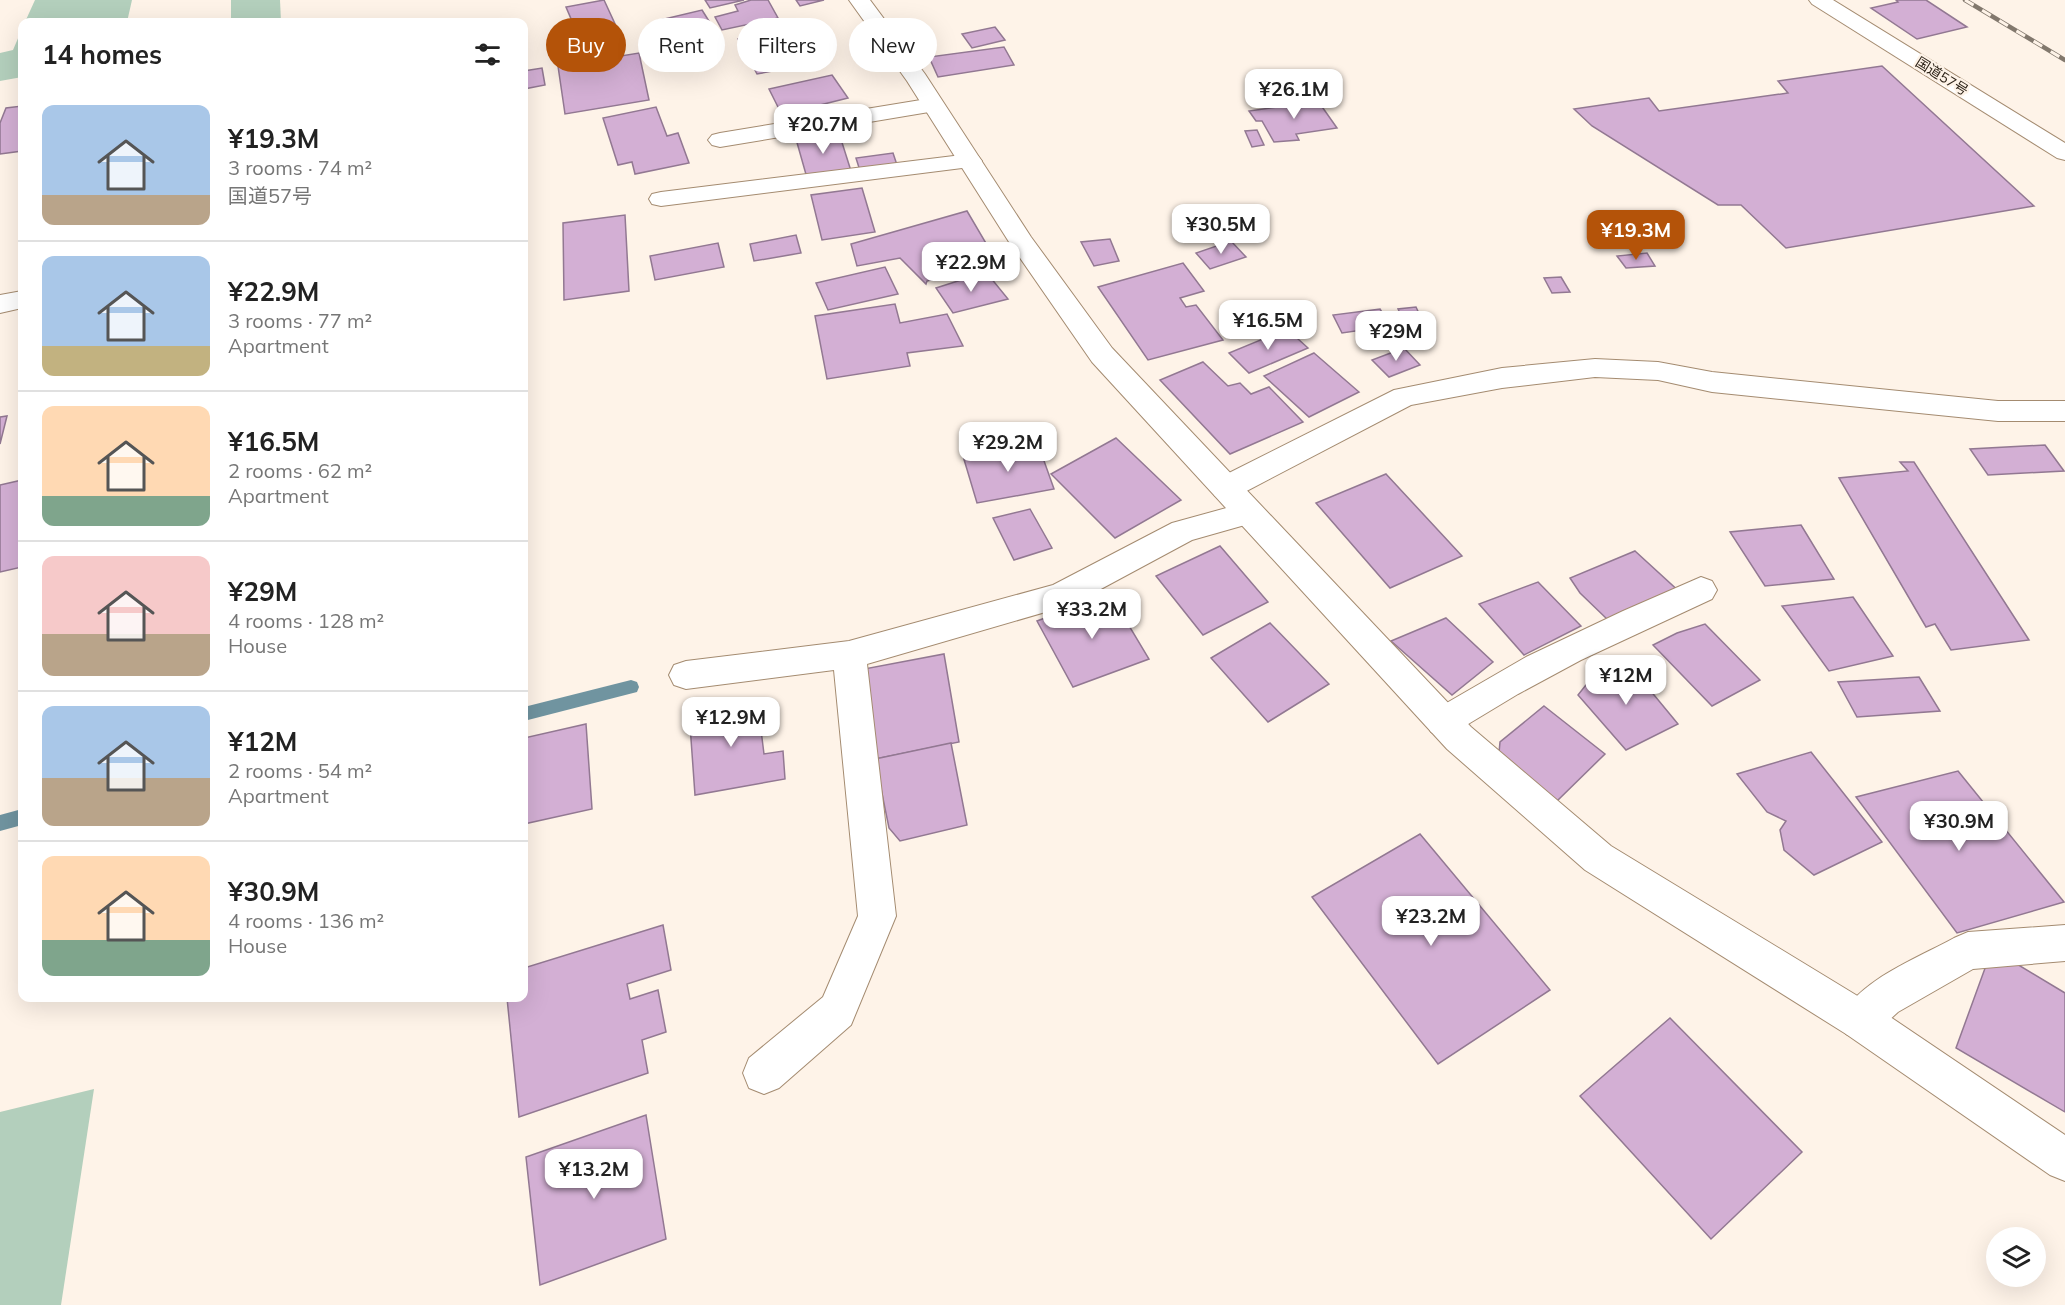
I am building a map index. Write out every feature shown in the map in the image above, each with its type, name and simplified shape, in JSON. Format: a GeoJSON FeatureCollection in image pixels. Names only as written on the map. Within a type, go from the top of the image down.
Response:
{"type":"FeatureCollection","features":[{"type":"Feature","properties":{"kind":"main road"},"geometry":{"type":"LineString","coordinates":[[859,0],[917,79],[1022,242],[1102,355],[1443,722],[1598,858],[1860,1020],[2065,1160]]}},
{"type":"Feature","properties":{"kind":"main road","name":"国道57号"},"geometry":{"type":"LineString","coordinates":[[1819,0],[2065,153]]}},
{"type":"Feature","properties":{"kind":"main road"},"geometry":{"type":"LineString","coordinates":[[720,140],[933,105]]}},
{"type":"Feature","properties":{"kind":"main road"},"geometry":{"type":"LineString","coordinates":[[661,199],[970,161]]}},
{"type":"Feature","properties":{"kind":"main road"},"geometry":{"type":"LineString","coordinates":[[0,304],[18,301]]}},
{"type":"Feature","properties":{"kind":"main road"},"geometry":{"type":"LineString","coordinates":[[1226,488],[1404,397],[1502,378],[1595,368],[1658,371],[1712,382],[1998,411],[2065,411]]}},
{"type":"Feature","properties":{"kind":"main road"},"geometry":{"type":"LineString","coordinates":[[686,675],[849,655],[1062,595],[1183,531],[1248,513]]}},
{"type":"Feature","properties":{"kind":"main road"},"geometry":{"type":"LineString","coordinates":[[1443,722],[1500,686],[1589,639],[1701,590]]}},
{"type":"Feature","properties":{"kind":"main road"},"geometry":{"type":"LineString","coordinates":[[764,1073],[837,1011],[876,916],[849,655]]}},
{"type":"Feature","properties":{"kind":"main road"},"geometry":{"type":"LineString","coordinates":[[1860,1020],[1884,999],[1968,951],[2065,943]]}},
{"type":"Feature","properties":{"kind":"green space"},"geometry":{"type":"Polygon","coordinates":[[[35,0],[132,0],[128,18],[27,18],[35,0]]]}},
{"type":"Feature","properties":{"kind":"green space"},"geometry":{"type":"Polygon","coordinates":[[[231,0],[280,0],[281,18],[231,18],[231,0]]]}},
{"type":"Feature","properties":{"kind":"green space"},"geometry":{"type":"Polygon","coordinates":[[[18,38],[18,78],[0,81],[0,53],[13,50],[18,38]]]}},
{"type":"Feature","properties":{"kind":"green space"},"geometry":{"type":"Polygon","coordinates":[[[94,1089],[61,1305],[0,1305],[0,1112],[94,1089]]]}},
{"type":"Feature","properties":{"kind":"building"},"geometry":{"type":"Polygon","coordinates":[[[604,0],[612,18],[571,18],[566,7],[604,0]]]}},
{"type":"Feature","properties":{"kind":"building"},"geometry":{"type":"Polygon","coordinates":[[[705,0],[744,0],[710,8],[705,0]]]}},
{"type":"Feature","properties":{"kind":"building"},"geometry":{"type":"Polygon","coordinates":[[[751,0],[768,0],[778,18],[737,18],[737,27],[725,29],[725,18],[715,17],[738,11],[735,5],[751,0]]]}},
{"type":"Feature","properties":{"kind":"building"},"geometry":{"type":"Polygon","coordinates":[[[796,0],[824,0],[800,6],[796,0]]]}},
{"type":"Feature","properties":{"kind":"building"},"geometry":{"type":"Polygon","coordinates":[[[1896,0],[1926,0],[1967,27],[1917,39],[1871,8],[1898,2],[1896,0]]]}},
{"type":"Feature","properties":{"kind":"building"},"geometry":{"type":"Polygon","coordinates":[[[702,10],[707,18],[669,18],[702,10]]]}},
{"type":"Feature","properties":{"kind":"building"},"geometry":{"type":"Polygon","coordinates":[[[995,27],[1005,40],[972,48],[962,34],[995,27]]]}},
{"type":"Feature","properties":{"kind":"building"},"geometry":{"type":"Polygon","coordinates":[[[1004,47],[1014,65],[938,77],[936,72],[937,56],[1004,47]]]}},
{"type":"Feature","properties":{"kind":"building"},"geometry":{"type":"Polygon","coordinates":[[[638,53],[638,72],[643,72],[649,100],[565,114],[559,72],[626,72],[626,55],[638,53]]]}},
{"type":"Feature","properties":{"kind":"building"},"geometry":{"type":"Polygon","coordinates":[[[1882,66],[2034,206],[1786,248],[1741,205],[1718,205],[1592,126],[1574,109],[1649,98],[1659,111],[1788,93],[1778,81],[1882,66]]]}},
{"type":"Feature","properties":{"kind":"building"},"geometry":{"type":"Polygon","coordinates":[[[542,68],[545,85],[528,88],[528,70],[542,68]]]}},
{"type":"Feature","properties":{"kind":"building"},"geometry":{"type":"Polygon","coordinates":[[[832,75],[848,98],[816,106],[821,116],[786,123],[769,89],[832,75]]]}},
{"type":"Feature","properties":{"kind":"building"},"geometry":{"type":"Polygon","coordinates":[[[1318,101],[1337,128],[1296,134],[1299,140],[1274,142],[1262,121],[1256,121],[1249,111],[1318,101]]]}},
{"type":"Feature","properties":{"kind":"building"},"geometry":{"type":"Polygon","coordinates":[[[18,106],[18,152],[0,154],[0,123],[6,108],[18,106]]]}},
{"type":"Feature","properties":{"kind":"building"},"geometry":{"type":"Polygon","coordinates":[[[656,107],[667,136],[678,133],[689,163],[635,174],[632,162],[618,165],[603,118],[656,107]]]}},
{"type":"Feature","properties":{"kind":"building"},"geometry":{"type":"Polygon","coordinates":[[[1257,130],[1264,145],[1252,147],[1245,131],[1257,130]]]}},
{"type":"Feature","properties":{"kind":"building"},"geometry":{"type":"Polygon","coordinates":[[[839,133],[851,171],[807,178],[796,139],[839,133]]]}},
{"type":"Feature","properties":{"kind":"building"},"geometry":{"type":"Polygon","coordinates":[[[893,153],[898,168],[861,174],[856,158],[893,153]]]}},
{"type":"Feature","properties":{"kind":"building"},"geometry":{"type":"Polygon","coordinates":[[[862,188],[875,232],[822,240],[811,195],[862,188]]]}},
{"type":"Feature","properties":{"kind":"building"},"geometry":{"type":"Polygon","coordinates":[[[967,211],[997,262],[927,281],[926,284],[900,258],[857,266],[851,244],[967,211]]]}},
{"type":"Feature","properties":{"kind":"building"},"geometry":{"type":"Polygon","coordinates":[[[625,215],[629,291],[564,300],[563,223],[625,215]]]}},
{"type":"Feature","properties":{"kind":"building"},"geometry":{"type":"Polygon","coordinates":[[[796,235],[801,253],[754,261],[750,244],[796,235]]]}},
{"type":"Feature","properties":{"kind":"building"},"geometry":{"type":"Polygon","coordinates":[[[1110,239],[1119,261],[1094,266],[1081,242],[1110,239]]]}},
{"type":"Feature","properties":{"kind":"building"},"geometry":{"type":"Polygon","coordinates":[[[1231,241],[1246,257],[1210,269],[1196,253],[1231,241]]]}},
{"type":"Feature","properties":{"kind":"building"},"geometry":{"type":"Polygon","coordinates":[[[718,243],[724,267],[655,280],[650,256],[718,243]]]}},
{"type":"Feature","properties":{"kind":"building"},"geometry":{"type":"Polygon","coordinates":[[[1647,253],[1655,266],[1626,268],[1617,256],[1647,253]]]}},
{"type":"Feature","properties":{"kind":"building"},"geometry":{"type":"Polygon","coordinates":[[[1183,263],[1204,291],[1180,298],[1186,307],[1196,305],[1223,340],[1148,360],[1098,287],[1183,263]]]}},
{"type":"Feature","properties":{"kind":"building"},"geometry":{"type":"Polygon","coordinates":[[[885,267],[898,294],[828,310],[816,283],[885,267]]]}},
{"type":"Feature","properties":{"kind":"building"},"geometry":{"type":"Polygon","coordinates":[[[986,272],[1008,299],[953,313],[936,288],[986,272]]]}},
{"type":"Feature","properties":{"kind":"building"},"geometry":{"type":"Polygon","coordinates":[[[1561,277],[1570,292],[1552,293],[1544,278],[1561,277]]]}},
{"type":"Feature","properties":{"kind":"building"},"geometry":{"type":"Polygon","coordinates":[[[895,304],[900,323],[947,314],[963,346],[907,353],[910,366],[827,379],[815,316],[895,304]]]}},
{"type":"Feature","properties":{"kind":"building"},"geometry":{"type":"Polygon","coordinates":[[[1416,307],[1433,344],[1416,346],[1398,309],[1416,307]]]}},
{"type":"Feature","properties":{"kind":"building"},"geometry":{"type":"Polygon","coordinates":[[[1380,309],[1390,326],[1342,333],[1333,315],[1380,309]]]}},
{"type":"Feature","properties":{"kind":"building"},"geometry":{"type":"Polygon","coordinates":[[[1287,329],[1308,348],[1249,373],[1229,353],[1287,329]]]}},
{"type":"Feature","properties":{"kind":"building"},"geometry":{"type":"Polygon","coordinates":[[[1404,348],[1420,365],[1389,377],[1372,360],[1404,348]]]}},
{"type":"Feature","properties":{"kind":"building"},"geometry":{"type":"Polygon","coordinates":[[[1314,353],[1359,392],[1309,417],[1264,376],[1314,353]]]}},
{"type":"Feature","properties":{"kind":"building"},"geometry":{"type":"Polygon","coordinates":[[[1203,362],[1228,386],[1240,383],[1251,394],[1269,387],[1303,422],[1230,454],[1160,380],[1203,362]]]}},
{"type":"Feature","properties":{"kind":"building"},"geometry":{"type":"Polygon","coordinates":[[[7,416],[0,444],[0,417],[7,416]]]}},
{"type":"Feature","properties":{"kind":"building"},"geometry":{"type":"Polygon","coordinates":[[[1116,438],[1181,500],[1115,538],[1051,474],[1116,438]]]}},
{"type":"Feature","properties":{"kind":"building"},"geometry":{"type":"Polygon","coordinates":[[[1038,444],[1054,489],[977,503],[963,456],[1038,444]]]}},
{"type":"Feature","properties":{"kind":"building"},"geometry":{"type":"Polygon","coordinates":[[[2045,445],[2064,471],[1988,475],[1970,449],[2045,445]]]}},
{"type":"Feature","properties":{"kind":"building"},"geometry":{"type":"Polygon","coordinates":[[[1900,462],[1914,462],[2029,640],[1951,650],[1935,624],[1926,627],[1839,478],[1908,471],[1900,462]]]}},
{"type":"Feature","properties":{"kind":"building"},"geometry":{"type":"Polygon","coordinates":[[[1386,474],[1462,556],[1390,588],[1316,503],[1386,474]]]}},
{"type":"Feature","properties":{"kind":"building"},"geometry":{"type":"Polygon","coordinates":[[[18,481],[18,568],[0,572],[0,485],[18,481]]]}},
{"type":"Feature","properties":{"kind":"building"},"geometry":{"type":"Polygon","coordinates":[[[1030,509],[1052,548],[1014,560],[993,518],[1030,509]]]}},
{"type":"Feature","properties":{"kind":"building"},"geometry":{"type":"Polygon","coordinates":[[[1801,525],[1834,579],[1765,586],[1730,532],[1801,525]]]}},
{"type":"Feature","properties":{"kind":"building"},"geometry":{"type":"Polygon","coordinates":[[[1220,546],[1268,602],[1203,635],[1156,576],[1220,546]]]}},
{"type":"Feature","properties":{"kind":"building"},"geometry":{"type":"Polygon","coordinates":[[[1635,551],[1683,595],[1609,621],[1580,593],[1570,578],[1635,551]]]}},
{"type":"Feature","properties":{"kind":"building"},"geometry":{"type":"Polygon","coordinates":[[[1538,582],[1581,626],[1524,655],[1479,604],[1538,582]]]}},
{"type":"Feature","properties":{"kind":"building"},"geometry":{"type":"Polygon","coordinates":[[[1110,594],[1149,659],[1073,687],[1037,621],[1110,594]]]}},
{"type":"Feature","properties":{"kind":"building"},"geometry":{"type":"Polygon","coordinates":[[[1853,597],[1893,656],[1829,671],[1782,606],[1853,597]]]}},
{"type":"Feature","properties":{"kind":"building"},"geometry":{"type":"Polygon","coordinates":[[[1446,618],[1493,662],[1452,695],[1391,641],[1446,618]]]}},
{"type":"Feature","properties":{"kind":"building"},"geometry":{"type":"Polygon","coordinates":[[[1270,623],[1329,684],[1268,722],[1211,658],[1270,623]]]}},
{"type":"Feature","properties":{"kind":"building"},"geometry":{"type":"Polygon","coordinates":[[[1705,624],[1760,680],[1712,706],[1653,645],[1677,633],[1705,624]]]}},
{"type":"Feature","properties":{"kind":"building"},"geometry":{"type":"Polygon","coordinates":[[[944,654],[959,742],[875,759],[864,669],[944,654]]]}},
{"type":"Feature","properties":{"kind":"building"},"geometry":{"type":"Polygon","coordinates":[[[1626,661],[1678,724],[1626,750],[1578,695],[1593,676],[1626,661]]]}},
{"type":"Feature","properties":{"kind":"building"},"geometry":{"type":"Polygon","coordinates":[[[1919,677],[1940,711],[1857,717],[1838,682],[1919,677]]]}},
{"type":"Feature","properties":{"kind":"building"},"geometry":{"type":"Polygon","coordinates":[[[757,698],[764,754],[783,751],[785,779],[695,795],[689,711],[757,698]]]}},
{"type":"Feature","properties":{"kind":"building"},"geometry":{"type":"Polygon","coordinates":[[[1544,706],[1605,754],[1557,801],[1499,753],[1500,742],[1544,706]]]}},
{"type":"Feature","properties":{"kind":"building"},"geometry":{"type":"Polygon","coordinates":[[[586,724],[592,809],[528,823],[528,737],[586,724]]]}},
{"type":"Feature","properties":{"kind":"building"},"geometry":{"type":"Polygon","coordinates":[[[951,743],[967,825],[900,841],[889,828],[875,759],[951,743]]]}},
{"type":"Feature","properties":{"kind":"building"},"geometry":{"type":"Polygon","coordinates":[[[1811,752],[1882,842],[1814,875],[1784,850],[1780,830],[1786,821],[1767,812],[1737,774],[1811,752]]]}},
{"type":"Feature","properties":{"kind":"building"},"geometry":{"type":"Polygon","coordinates":[[[1958,771],[2064,902],[1957,933],[1856,797],[1958,771]]]}},
{"type":"Feature","properties":{"kind":"building"},"geometry":{"type":"Polygon","coordinates":[[[1420,834],[1550,990],[1438,1064],[1312,897],[1420,834]]]}},
{"type":"Feature","properties":{"kind":"building"},"geometry":{"type":"Polygon","coordinates":[[[663,925],[671,970],[627,984],[630,999],[658,990],[666,1032],[642,1040],[648,1073],[519,1117],[507,1002],[528,1002],[528,967],[663,925]]]}},
{"type":"Feature","properties":{"kind":"building"},"geometry":{"type":"Polygon","coordinates":[[[1992,949],[2065,993],[2065,1112],[1956,1048],[1992,949]]]}},
{"type":"Feature","properties":{"kind":"building"},"geometry":{"type":"Polygon","coordinates":[[[1670,1018],[1802,1152],[1711,1239],[1580,1096],[1670,1018]]]}},
{"type":"Feature","properties":{"kind":"building"},"geometry":{"type":"Polygon","coordinates":[[[646,1115],[666,1239],[540,1285],[526,1157],[646,1115]]]}},
{"type":"Feature","properties":{"kind":"waterway"},"geometry":{"type":"LineString","coordinates":[[528,713],[631,687]]}},
{"type":"Feature","properties":{"kind":"waterway"},"geometry":{"type":"LineString","coordinates":[[0,823],[18,818]]}},
{"type":"Feature","properties":{"kind":"railway"},"geometry":{"type":"LineString","coordinates":[[1965,0],[2065,60]]}}]}
